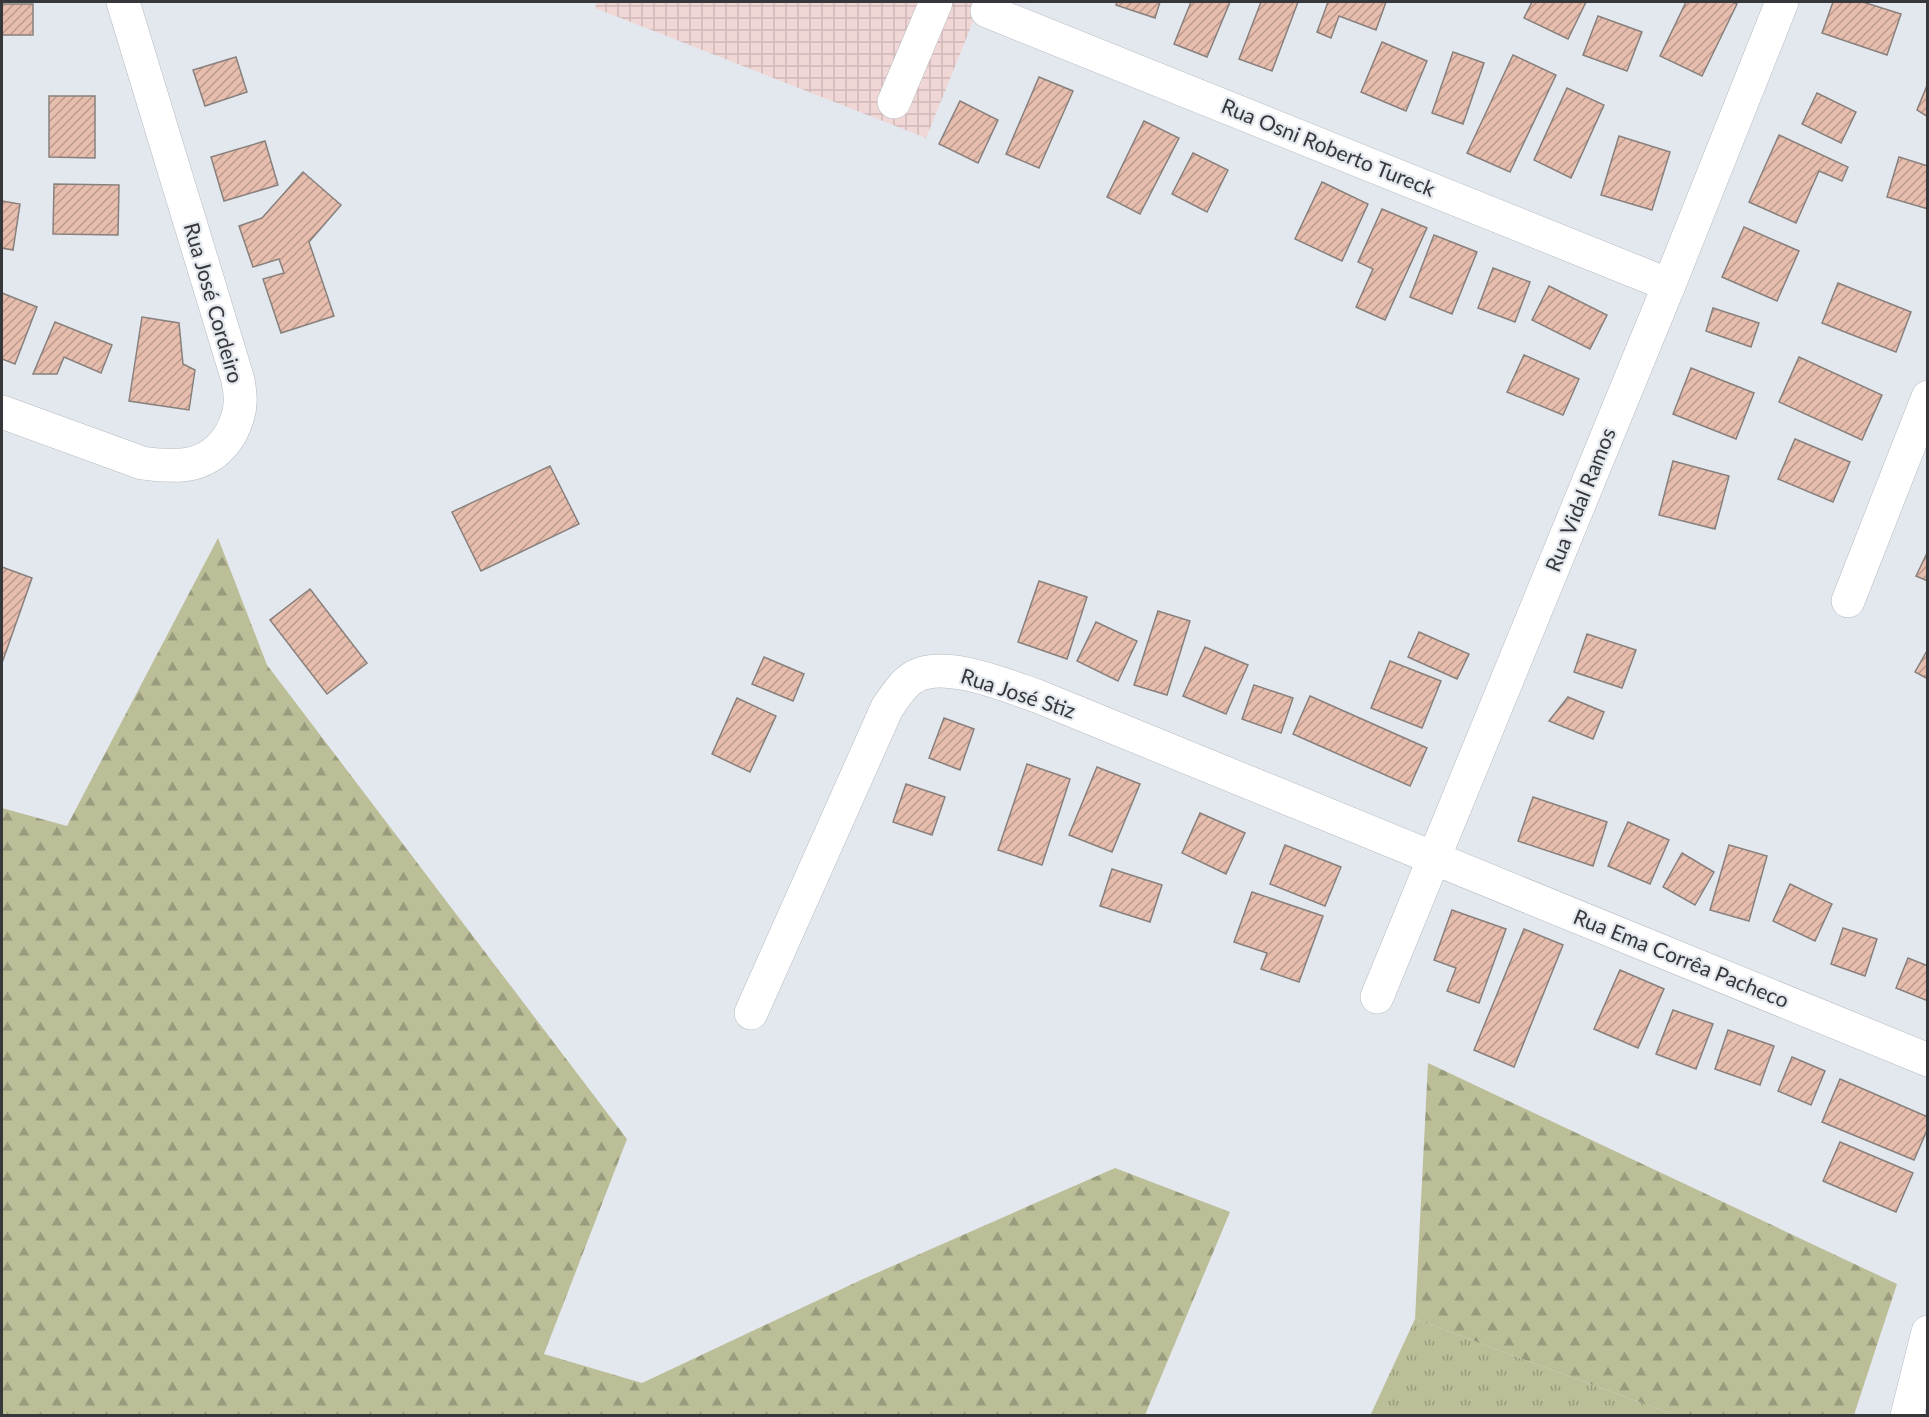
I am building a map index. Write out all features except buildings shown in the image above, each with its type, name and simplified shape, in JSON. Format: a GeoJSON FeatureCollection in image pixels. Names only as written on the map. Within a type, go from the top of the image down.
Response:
{"type":"FeatureCollection","features":[{"type":"Feature","properties":{"kind":"street","name":"Rua José Cordeiro"},"geometry":{"type":"LineString","coordinates":[[2,412],[142,463],[166,467],[189,465],[210,457],[224,446],[234,428],[241,405],[238,380],[123,2]]}},
{"type":"Feature","properties":{"kind":"street"},"geometry":{"type":"LineString","coordinates":[[894,102],[936,2]]}},
{"type":"Feature","properties":{"kind":"street","name":"Rua Vidal Ramos"},"geometry":{"type":"LineString","coordinates":[[1377,997],[1669,285],[1782,2]]}},
{"type":"Feature","properties":{"kind":"street","name":"Rua Osni Roberto Tureck"},"geometry":{"type":"LineString","coordinates":[[987,11],[1669,285]]}},
{"type":"Feature","properties":{"kind":"street"},"geometry":{"type":"LineString","coordinates":[[1848,601],[1928,397]]}},
{"type":"Feature","properties":{"kind":"street","name":"Rua José Stiz"},"geometry":{"type":"LineString","coordinates":[[751,1013],[887,708],[915,676],[935,671],[960,673],[1037,696],[1434,858]]}},
{"type":"Feature","properties":{"kind":"street","name":"Rua Ema Corrêa Pacheco"},"geometry":{"type":"LineString","coordinates":[[1434,858],[1928,1060]]}},
{"type":"Feature","properties":{"kind":"street"},"geometry":{"type":"LineString","coordinates":[[1916,1401],[1928,1332]]}},
{"type":"Feature","properties":{"kind":"shaded area"},"geometry":{"type":"Polygon","coordinates":[[[597,2],[981,2],[926,138],[595,8],[597,2]]]}},
{"type":"Feature","properties":{"kind":"green space"},"geometry":{"type":"Polygon","coordinates":[[[218,538],[267,665],[627,1139],[544,1354],[642,1383],[863,1279],[1115,1168],[1230,1212],[1145,1415],[2,1415],[2,808],[67,826],[218,538]]]}},
{"type":"Feature","properties":{"kind":"green space"},"geometry":{"type":"Polygon","coordinates":[[[1428,1063],[1897,1284],[1854,1415],[1674,1415],[1415,1319],[1428,1063]]]}},
{"type":"Feature","properties":{"kind":"green space"},"geometry":{"type":"Polygon","coordinates":[[[1415,1319],[1674,1415],[1370,1416],[1415,1319]]]}}]}
